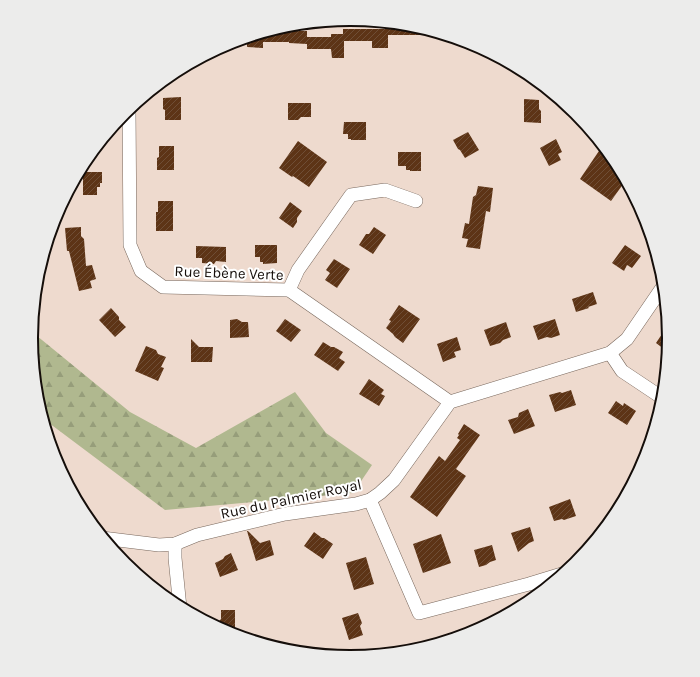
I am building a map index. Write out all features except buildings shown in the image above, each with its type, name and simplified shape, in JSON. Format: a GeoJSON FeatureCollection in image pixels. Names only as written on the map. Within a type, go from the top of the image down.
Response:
{"type":"FeatureCollection","features":[{"type":"Feature","properties":{"kind":"street","name":"Rue Ébène Verte"},"geometry":{"type":"LineString","coordinates":[[129,118],[130,245],[141,271],[163,287],[289,290],[450,402]]}},
{"type":"Feature","properties":{"kind":"street"},"geometry":{"type":"LineString","coordinates":[[289,290],[298,270],[351,195],[385,190],[416,201]]}},
{"type":"Feature","properties":{"kind":"street"},"geometry":{"type":"LineString","coordinates":[[450,402],[610,353],[627,339],[659,292]]}},
{"type":"Feature","properties":{"kind":"street"},"geometry":{"type":"LineString","coordinates":[[610,353],[622,371],[657,394]]}},
{"type":"Feature","properties":{"kind":"street","name":"Rue du Palmier Royal"},"geometry":{"type":"LineString","coordinates":[[110,539],[159,545],[175,544],[197,535],[285,514],[356,504],[370,500],[394,480],[450,402]]}},
{"type":"Feature","properties":{"kind":"street"},"geometry":{"type":"LineString","coordinates":[[370,500],[419,613],[551,577]]}},
{"type":"Feature","properties":{"kind":"street"},"geometry":{"type":"LineString","coordinates":[[175,544],[179,600]]}},
{"type":"Feature","properties":{"kind":"green space"},"geometry":{"type":"Polygon","coordinates":[[[38,337],[130,412],[196,448],[295,392],[326,433],[372,465],[353,493],[165,510],[49,423],[40,379],[38,337]]]}}]}
